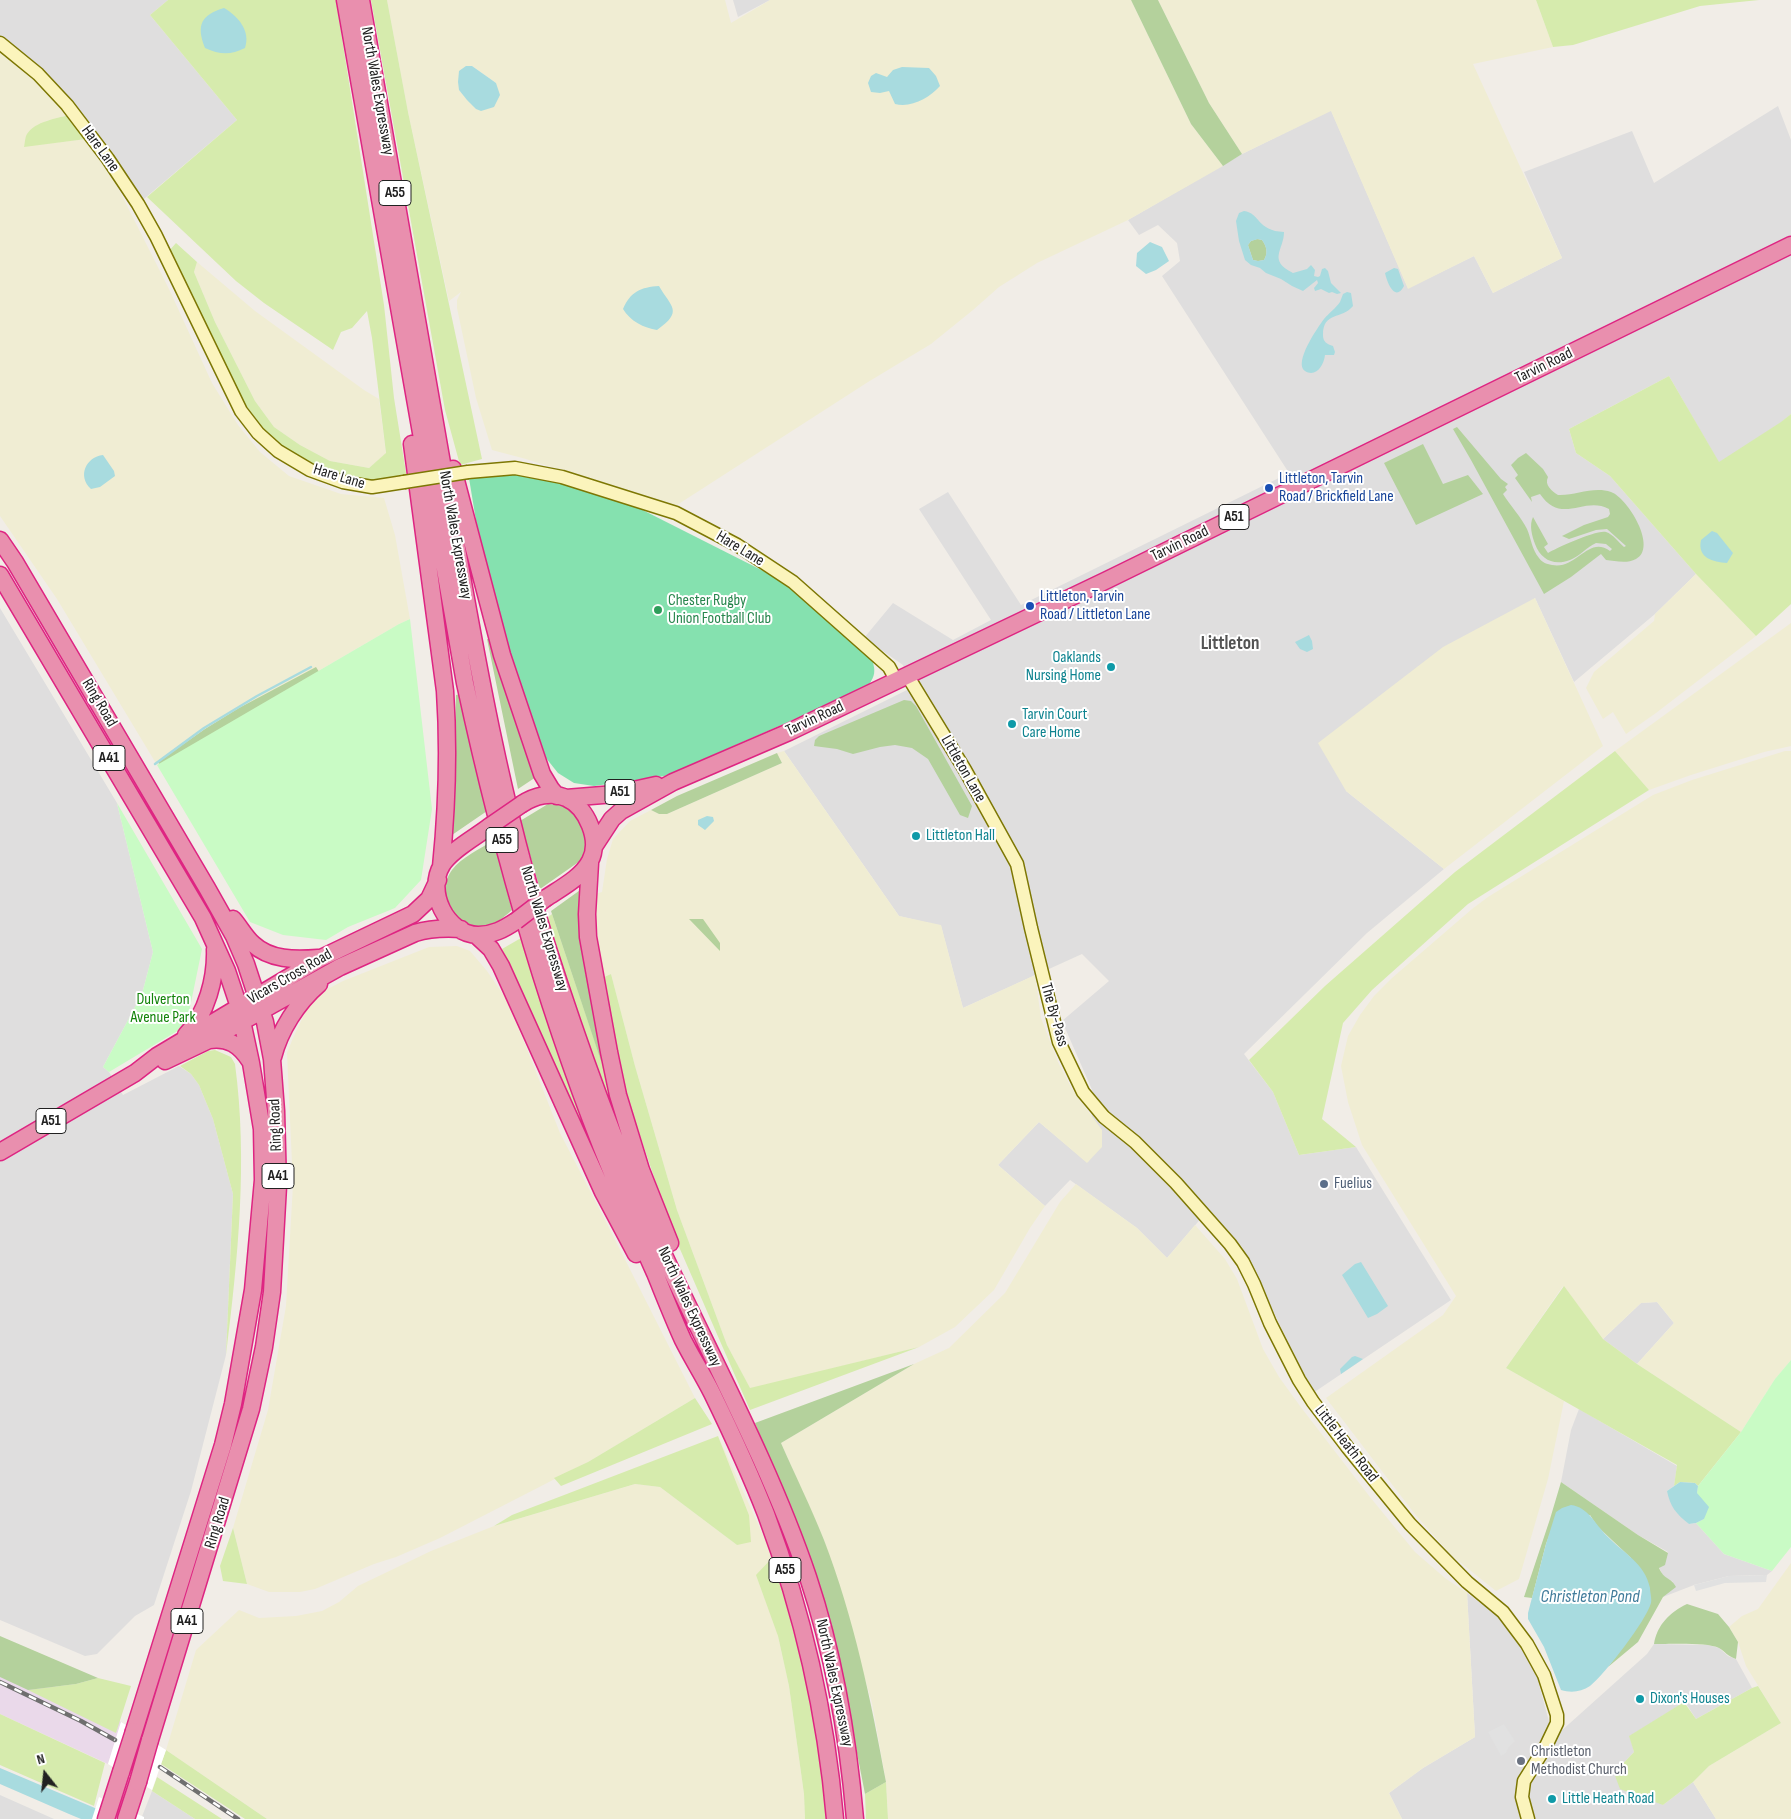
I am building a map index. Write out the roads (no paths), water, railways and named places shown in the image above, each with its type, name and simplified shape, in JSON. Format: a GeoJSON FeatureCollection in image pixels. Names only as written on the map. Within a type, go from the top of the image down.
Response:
{"type":"FeatureCollection","features":[{"type":"Feature","properties":{"kind":"highway","name":"North Wales Expressway"},"geometry":{"type":"LineString","coordinates":[[345,0],[465,683],[487,784],[508,864],[565,1050],[611,1172],[682,1338],[712,1393],[766,1514],[806,1637],[830,1762],[835,1819]]}},
{"type":"Feature","properties":{"kind":"highway","name":"North Wales Expressway"},"geometry":{"type":"LineString","coordinates":[[361,0],[481,680],[511,812],[546,942],[612,1133],[652,1228],[753,1441],[783,1511],[807,1575],[823,1626],[838,1689],[849,1755],[855,1819]]}},
{"type":"Feature","properties":{"kind":"highway","name":"Tarvin Road"},"geometry":{"type":"LineString","coordinates":[[673,782],[789,732],[1107,580],[1791,245]]}},
{"type":"Feature","properties":{"kind":"highway"},"geometry":{"type":"LineString","coordinates":[[401,320],[405,385],[444,683],[447,726],[447,794],[436,891],[440,907],[450,921],[469,932],[490,949],[501,966],[603,1192],[682,1338]]}},
{"type":"Feature","properties":{"kind":"highway"},"geometry":{"type":"LineString","coordinates":[[429,386],[447,446],[502,655],[542,774],[551,789],[562,797]]}},
{"type":"Feature","properties":{"kind":"highway","name":"Ring Road"},"geometry":{"type":"LineString","coordinates":[[0,540],[90,687],[207,888],[244,958],[250,1008],[251,1063],[262,1129],[262,1180],[253,1290],[233,1404],[220,1453],[106,1819]]}},
{"type":"Feature","properties":{"kind":"highway","name":"Ring Road"},"geometry":{"type":"LineString","coordinates":[[0,575],[203,918],[228,973],[268,1034],[272,1059],[276,1111],[278,1186],[273,1275],[258,1384],[240,1450],[128,1815]]}},
{"type":"Feature","properties":{"kind":"highway","name":"A51"},"geometry":{"type":"LineString","coordinates":[[439,873],[453,854],[490,826],[522,804],[541,796],[562,797],[614,794],[673,782]]}},
{"type":"Feature","properties":{"kind":"highway","name":"A51"},"geometry":{"type":"LineString","coordinates":[[469,932],[494,933],[516,921],[575,878],[590,863],[595,845],[609,823],[621,811],[673,782]]}},
{"type":"Feature","properties":{"kind":"highway","name":"A51"},"geometry":{"type":"LineString","coordinates":[[562,797],[573,803],[585,817],[593,834],[595,845]]}},
{"type":"Feature","properties":{"kind":"highway"},"geometry":{"type":"LineString","coordinates":[[590,863],[587,914],[588,936],[618,1096],[641,1170],[688,1289],[706,1344]]}},
{"type":"Feature","properties":{"kind":"highway","name":"Vicars Cross Road"},"geometry":{"type":"LineString","coordinates":[[135,1073],[172,1059],[209,1040],[250,1008],[321,958],[413,914],[429,899],[439,873]]}},
{"type":"Feature","properties":{"kind":"highway"},"geometry":{"type":"LineString","coordinates":[[207,888],[248,939],[260,950],[282,958],[321,958]]}},
{"type":"Feature","properties":{"kind":"highway","name":"Vicars Cross Road"},"geometry":{"type":"LineString","coordinates":[[0,1152],[135,1073],[178,1043],[250,1008],[415,933],[441,928],[469,932]]}},
{"type":"Feature","properties":{"kind":"highway"},"geometry":{"type":"LineString","coordinates":[[178,1043],[193,1028],[202,1014],[214,966],[214,942]]}},
{"type":"Feature","properties":{"kind":"highway"},"geometry":{"type":"LineString","coordinates":[[272,1059],[282,1032],[296,1008],[314,988],[340,967]]}},
{"type":"Feature","properties":{"kind":"highway"},"geometry":{"type":"LineString","coordinates":[[250,1008],[264,1085],[262,1129]]}},
{"type":"Feature","properties":{"kind":"highway"},"geometry":{"type":"LineString","coordinates":[[209,1040],[224,1039],[235,1044],[245,1053],[251,1063]]}},
{"type":"Feature","properties":{"kind":"street","name":"Hare Lane"},"geometry":{"type":"LineString","coordinates":[[0,43],[38,74],[67,105],[108,159],[138,204],[156,236],[241,410],[258,433],[278,451],[310,470],[343,482],[372,487],[468,472],[515,468],[562,477],[676,513],[737,545],[793,582],[901,677]]}},
{"type":"Feature","properties":{"kind":"street","name":"Littleton Lane"},"geometry":{"type":"LineString","coordinates":[[901,677],[965,770],[1017,864]]}},
{"type":"Feature","properties":{"kind":"street","name":"The By-Pass"},"geometry":{"type":"LineString","coordinates":[[1017,864],[1059,1042],[1083,1092],[1104,1117],[1135,1142]]}},
{"type":"Feature","properties":{"kind":"street","name":"Little Heath Road"},"geometry":{"type":"LineString","coordinates":[[1135,1142],[1176,1183],[1236,1251],[1254,1284],[1270,1323],[1299,1380],[1313,1402],[1348,1448],[1410,1524],[1466,1582],[1503,1612],[1527,1644],[1544,1675],[1557,1715],[1557,1723],[1550,1739],[1524,1781],[1522,1797],[1528,1819]]}},
{"type":"Feature","properties":{"kind":"water"},"geometry":{"type":"Polygon","coordinates":[[[224,8],[234,15],[242,25],[246,36],[245,48],[230,53],[216,52],[205,48],[201,33],[201,27],[206,18],[210,14],[224,8]]]}},
{"type":"Feature","properties":{"kind":"water"},"geometry":{"type":"Polygon","coordinates":[[[466,66],[472,66],[496,83],[500,95],[494,107],[481,111],[476,109],[459,90],[459,71],[466,66]]]}},
{"type":"Feature","properties":{"kind":"water"},"geometry":{"type":"Polygon","coordinates":[[[902,67],[929,68],[936,76],[940,86],[920,101],[908,105],[895,104],[889,91],[871,92],[868,83],[871,76],[876,73],[887,77],[893,70],[902,67]]]}},
{"type":"Feature","properties":{"kind":"water"},"geometry":{"type":"Polygon","coordinates":[[[1249,212],[1269,229],[1284,232],[1279,259],[1285,268],[1293,273],[1307,269],[1311,265],[1315,270],[1314,276],[1318,277],[1322,269],[1325,268],[1328,271],[1331,283],[1341,293],[1329,293],[1321,289],[1315,291],[1314,288],[1318,283],[1317,280],[1303,291],[1251,265],[1245,260],[1239,241],[1236,221],[1239,213],[1249,212]],[[1262,240],[1251,241],[1248,245],[1253,260],[1264,260],[1266,250],[1262,240]]]}},
{"type":"Feature","properties":{"kind":"water"},"geometry":{"type":"Polygon","coordinates":[[[1150,242],[1162,247],[1169,261],[1146,274],[1136,266],[1137,253],[1150,242]]]}},
{"type":"Feature","properties":{"kind":"water"},"geometry":{"type":"Polygon","coordinates":[[[1394,268],[1398,269],[1404,286],[1398,292],[1392,289],[1385,273],[1394,268]]]}},
{"type":"Feature","properties":{"kind":"water"},"geometry":{"type":"Polygon","coordinates":[[[659,286],[671,304],[673,313],[665,324],[657,330],[647,328],[638,323],[629,317],[623,309],[629,298],[637,292],[642,289],[659,286]]]}},
{"type":"Feature","properties":{"kind":"water"},"geometry":{"type":"Polygon","coordinates":[[[1351,293],[1353,306],[1344,313],[1330,319],[1324,327],[1324,339],[1333,346],[1334,355],[1325,355],[1323,363],[1316,372],[1309,373],[1305,371],[1302,367],[1302,361],[1308,345],[1324,319],[1340,302],[1343,294],[1351,293]]]}},
{"type":"Feature","properties":{"kind":"water"},"geometry":{"type":"Polygon","coordinates":[[[103,455],[114,471],[115,476],[100,487],[91,489],[85,478],[85,468],[92,459],[103,455]]]}},
{"type":"Feature","properties":{"kind":"water"},"geometry":{"type":"Polygon","coordinates":[[[1712,531],[1717,533],[1733,553],[1727,563],[1716,562],[1707,558],[1701,551],[1701,540],[1712,531]]]}},
{"type":"Feature","properties":{"kind":"water"},"geometry":{"type":"Polygon","coordinates":[[[1309,635],[1313,649],[1307,652],[1300,649],[1295,642],[1309,635]]]}},
{"type":"Feature","properties":{"kind":"water"},"geometry":{"type":"Polygon","coordinates":[[[707,816],[713,817],[714,821],[705,830],[698,825],[698,820],[707,816]]]}},
{"type":"Feature","properties":{"kind":"water"},"geometry":{"type":"Polygon","coordinates":[[[1361,1262],[1388,1306],[1368,1318],[1342,1275],[1355,1264],[1361,1262]]]}},
{"type":"Feature","properties":{"kind":"water"},"geometry":{"type":"Polygon","coordinates":[[[1355,1356],[1363,1359],[1341,1374],[1340,1369],[1355,1356]]]}},
{"type":"Feature","properties":{"kind":"water"},"geometry":{"type":"Polygon","coordinates":[[[1680,1482],[1695,1483],[1698,1486],[1697,1493],[1709,1507],[1704,1519],[1689,1524],[1674,1509],[1667,1491],[1680,1482]]]}},
{"type":"Feature","properties":{"kind":"water","name":"Christleton Pond"},"geometry":{"type":"Polygon","coordinates":[[[1571,1505],[1577,1506],[1587,1513],[1607,1536],[1633,1559],[1647,1579],[1651,1600],[1648,1611],[1641,1622],[1624,1647],[1597,1680],[1583,1690],[1572,1692],[1561,1690],[1544,1647],[1528,1619],[1546,1544],[1556,1512],[1571,1505]]]}},
{"type":"Feature","properties":{"kind":"water"},"geometry":{"type":"Polygon","coordinates":[[[0,1768],[121,1819],[81,1819],[69,1814],[0,1784],[0,1768]]]}},
{"type":"Feature","properties":{"kind":"waterway"},"geometry":{"type":"LineString","coordinates":[[155,764],[204,728],[257,696],[311,667]]}},
{"type":"Feature","properties":{"kind":"railway"},"geometry":{"type":"LineString","coordinates":[[0,1682],[81,1721],[115,1740]]}},
{"type":"Feature","properties":{"kind":"railway"},"geometry":{"type":"LineString","coordinates":[[160,1767],[238,1819]]}},
{"type":"Feature","properties":{"kind":"place","name":"Littleton, Tarvin Road / Brickfield Lane"},"geometry":{"type":"Point","coordinates":[1269,488]}},
{"type":"Feature","properties":{"kind":"place","name":"Littleton, Tarvin Road / Littleton Lane"},"geometry":{"type":"Point","coordinates":[1030,606]}},
{"type":"Feature","properties":{"kind":"place","name":"Chester Rugby Union Football Club"},"geometry":{"type":"Point","coordinates":[658,610]}},
{"type":"Feature","properties":{"kind":"place","name":"Oaklands Nursing Home"},"geometry":{"type":"Point","coordinates":[1111,667]}},
{"type":"Feature","properties":{"kind":"place","name":"Tarvin Court Care Home"},"geometry":{"type":"Point","coordinates":[1012,724]}},
{"type":"Feature","properties":{"kind":"place","name":"Littleton Hall"},"geometry":{"type":"Point","coordinates":[916,836]}},
{"type":"Feature","properties":{"kind":"place","name":"Fuelius"},"geometry":{"type":"Point","coordinates":[1324,1184]}},
{"type":"Feature","properties":{"kind":"place","name":"Dixon's Houses"},"geometry":{"type":"Point","coordinates":[1640,1699]}},
{"type":"Feature","properties":{"kind":"place","name":"Christleton Methodist Church"},"geometry":{"type":"Point","coordinates":[1521,1761]}},
{"type":"Feature","properties":{"kind":"place","name":"Little Heath Road"},"geometry":{"type":"Point","coordinates":[1552,1799]}},
{"type":"Feature","properties":{"kind":"district","name":"Littleton"},"geometry":{"type":"Point","coordinates":[1230,644]}},
{"type":"Feature","properties":{"kind":"park label","name":"Dulverton Avenue Park"},"geometry":{"type":"Point","coordinates":[163,1009]}}]}
